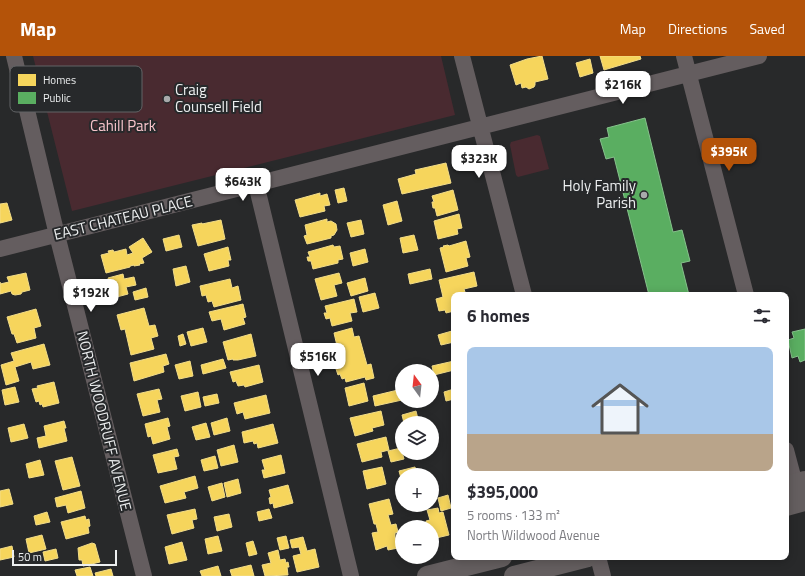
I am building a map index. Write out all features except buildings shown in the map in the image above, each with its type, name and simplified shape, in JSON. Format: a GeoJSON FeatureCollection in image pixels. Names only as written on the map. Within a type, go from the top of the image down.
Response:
{"type":"FeatureCollection","features":[{"type":"Feature","properties":{"kind":"main road"},"geometry":{"type":"LineString","coordinates":[[427,576],[490,560]]}},
{"type":"Feature","properties":{"kind":"main road"},"geometry":{"type":"LineString","coordinates":[[514,576],[576,560]]}},
{"type":"Feature","properties":{"kind":"street","name":"NORTH WOODRUFF AVENUE"},"geometry":{"type":"LineString","coordinates":[[14,56],[16,66]]}},
{"type":"Feature","properties":{"kind":"street"},"geometry":{"type":"LineString","coordinates":[[462,56],[523,292]]}},
{"type":"Feature","properties":{"kind":"street"},"geometry":{"type":"LineString","coordinates":[[684,56],[745,292]]}},
{"type":"Feature","properties":{"kind":"street","name":"EAST CHATEAU PLACE"},"geometry":{"type":"LineString","coordinates":[[0,249],[758,56]]}},
{"type":"Feature","properties":{"kind":"street","name":"NORTH WOODRUFF AVENUE"},"geometry":{"type":"LineString","coordinates":[[27,112],[57,235],[144,576]]}},
{"type":"Feature","properties":{"kind":"street"},"geometry":{"type":"LineString","coordinates":[[256,184],[352,576]]}},
{"type":"Feature","properties":{"kind":"street"},"geometry":{"type":"LineString","coordinates":[[789,463],[796,493]]}},
{"type":"Feature","properties":{"kind":"street"},"geometry":{"type":"LineString","coordinates":[[599,560],[603,576]]}},
{"type":"Feature","properties":{"kind":"green space","name":"Cahill Park"},"geometry":{"type":"Polygon","coordinates":[[[33,56],[441,56],[455,115],[72,211],[47,112],[142,112],[142,66],[36,66],[33,56]]]}},
{"type":"Feature","properties":{"kind":"green space"},"geometry":{"type":"Polygon","coordinates":[[[537,135],[540,136],[549,169],[518,177],[516,175],[510,145],[511,142],[537,135]]]}},
{"type":"Feature","properties":{"kind":"place","name":"Craig Counsell Field"},"geometry":{"type":"Point","coordinates":[167,99]}},
{"type":"Feature","properties":{"kind":"place","name":"Holy Family Parish"},"geometry":{"type":"Point","coordinates":[644,195]}}]}
